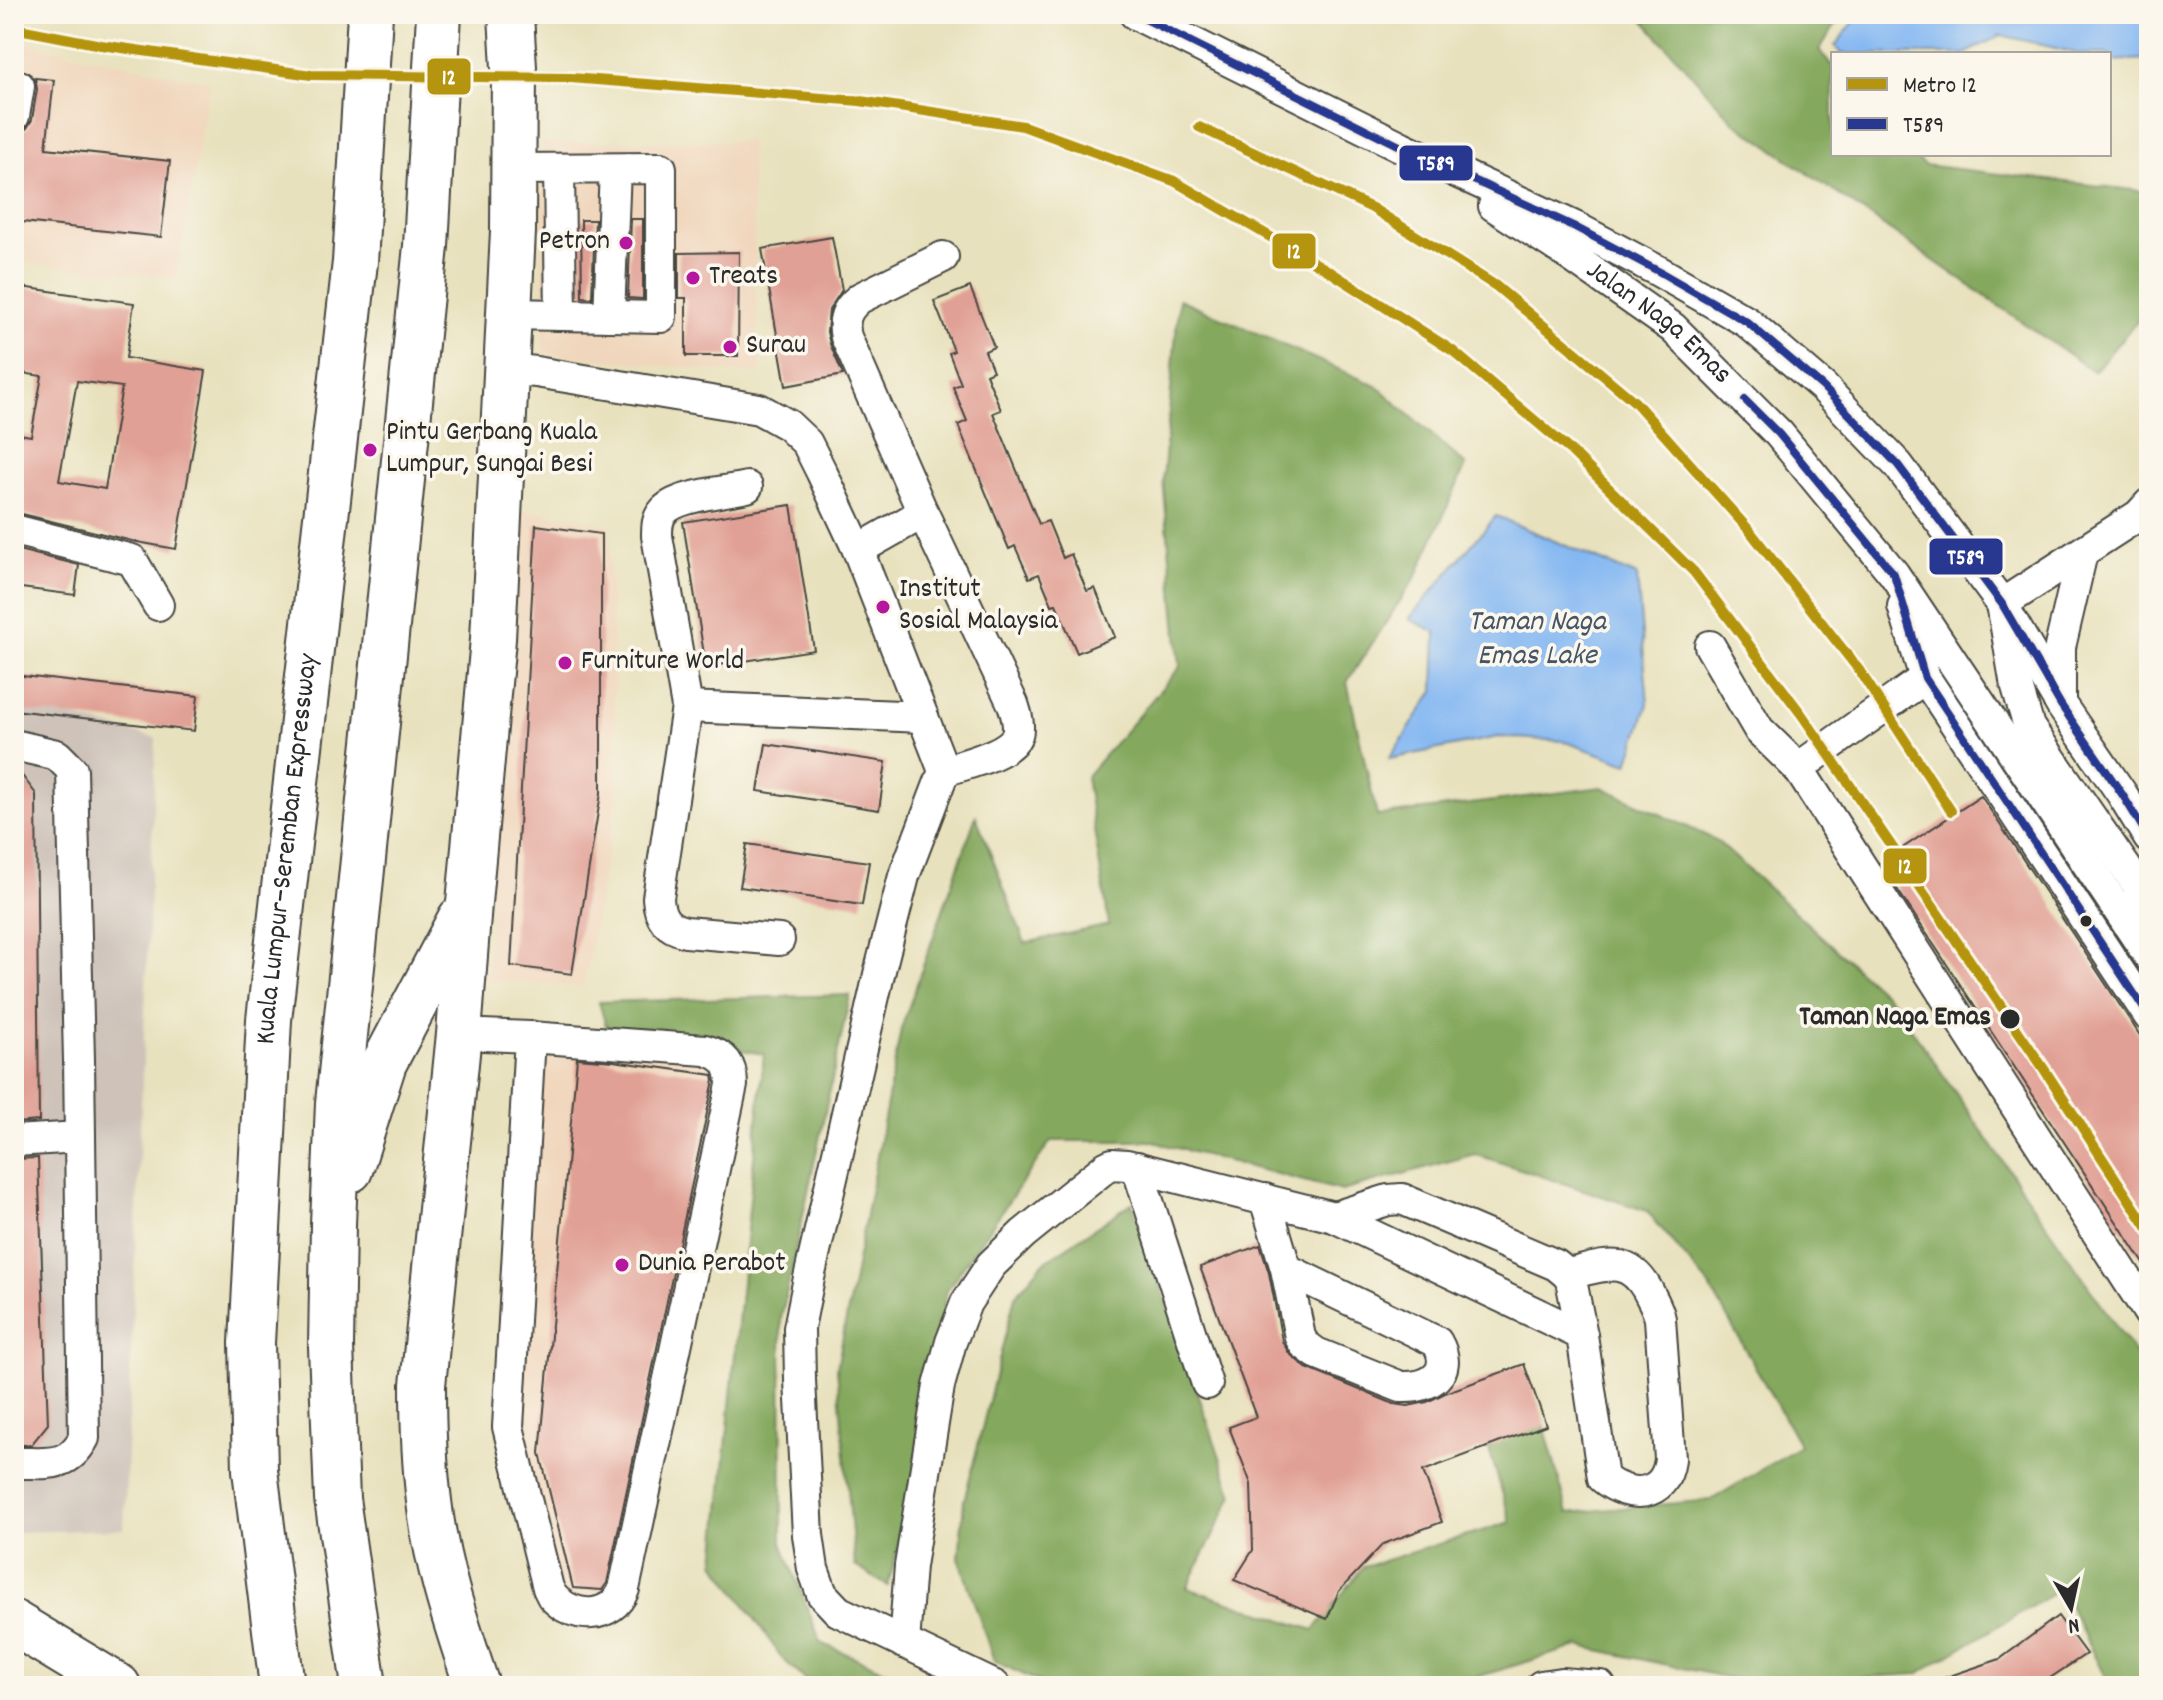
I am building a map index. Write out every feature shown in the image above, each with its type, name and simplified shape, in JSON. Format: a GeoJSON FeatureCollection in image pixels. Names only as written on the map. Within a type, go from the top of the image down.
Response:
{"type":"FeatureCollection","features":[{"type":"Feature","properties":{"kind":"highway","name":"Kuala Lumpur–Seremban Expressway"},"geometry":{"type":"LineString","coordinates":[[282,1686],[255,1470],[252,1343],[269,1020],[355,262],[370,14]]}},
{"type":"Feature","properties":{"kind":"highway"},"geometry":{"type":"LineString","coordinates":[[364,1686],[337,1499],[331,1347],[338,1103],[426,246],[439,14]]}},
{"type":"Feature","properties":{"kind":"highway"},"geometry":{"type":"LineString","coordinates":[[477,1686],[442,1572],[429,1504],[423,1439],[423,1385],[459,1034],[493,639],[510,314],[514,68],[511,14]]}},
{"type":"Feature","properties":{"kind":"highway"},"geometry":{"type":"LineString","coordinates":[[333,1224],[384,1063],[469,903]]}},
{"type":"Feature","properties":{"kind":"highway"},"geometry":{"type":"LineString","coordinates":[[14,1623],[118,1686]]}},
{"type":"Feature","properties":{"kind":"street","name":"Jalan Naga Emas"},"geometry":{"type":"LineString","coordinates":[[1135,14],[1402,147],[1575,227],[1747,322],[1823,387],[1898,465],[2002,604],[2061,705],[2149,838]]}},
{"type":"Feature","properties":{"kind":"street"},"geometry":{"type":"LineString","coordinates":[[14,85],[19,86],[14,116]]}},
{"type":"Feature","properties":{"kind":"street","name":"Jalan Naga Emas"},"geometry":{"type":"LineString","coordinates":[[1402,147],[1562,250],[1673,328],[1779,434],[1894,574],[2149,956]]}},
{"type":"Feature","properties":{"kind":"street"},"geometry":{"type":"LineString","coordinates":[[510,314],[661,317],[661,168],[513,169]]}},
{"type":"Feature","properties":{"kind":"street"},"geometry":{"type":"LineString","coordinates":[[559,169],[561,315]]}},
{"type":"Feature","properties":{"kind":"street"},"geometry":{"type":"LineString","coordinates":[[609,316],[615,169]]}},
{"type":"Feature","properties":{"kind":"street"},"geometry":{"type":"LineString","coordinates":[[943,257],[860,298],[851,305],[843,326],[923,513],[1018,720],[1017,733],[1011,744],[1000,752],[944,771]]}},
{"type":"Feature","properties":{"kind":"street"},"geometry":{"type":"LineString","coordinates":[[507,369],[759,409],[788,425],[807,443],[858,550],[944,771],[904,876],[826,1201],[799,1328],[808,1535],[813,1569],[822,1594],[838,1611],[995,1686]]}},
{"type":"Feature","properties":{"kind":"street"},"geometry":{"type":"LineString","coordinates":[[747,487],[670,505],[657,524],[687,707],[658,898],[659,910],[674,929],[779,940]]}},
{"type":"Feature","properties":{"kind":"street"},"geometry":{"type":"LineString","coordinates":[[2149,504],[2139,515],[2002,604],[2015,680],[2029,727],[2137,884],[2149,919]]}},
{"type":"Feature","properties":{"kind":"street"},"geometry":{"type":"LineString","coordinates":[[858,550],[923,513]]}},
{"type":"Feature","properties":{"kind":"street"},"geometry":{"type":"LineString","coordinates":[[14,530],[132,560],[158,605]]}},
{"type":"Feature","properties":{"kind":"street"},"geometry":{"type":"LineString","coordinates":[[2061,705],[2060,647],[2082,553]]}},
{"type":"Feature","properties":{"kind":"street"},"geometry":{"type":"LineString","coordinates":[[1894,574],[1925,678],[2149,1016]]}},
{"type":"Feature","properties":{"kind":"street"},"geometry":{"type":"LineString","coordinates":[[1710,646],[1759,730],[1798,768],[2149,1313]]}},
{"type":"Feature","properties":{"kind":"street"},"geometry":{"type":"LineString","coordinates":[[1798,768],[1925,678]]}},
{"type":"Feature","properties":{"kind":"street"},"geometry":{"type":"LineString","coordinates":[[687,707],[923,717]]}},
{"type":"Feature","properties":{"kind":"street"},"geometry":{"type":"LineString","coordinates":[[14,745],[57,755],[72,770],[84,1438],[76,1453],[65,1461],[14,1463]]}},
{"type":"Feature","properties":{"kind":"street"},"geometry":{"type":"LineString","coordinates":[[2122,794],[2149,817]]}},
{"type":"Feature","properties":{"kind":"street"},"geometry":{"type":"LineString","coordinates":[[459,1034],[530,1037],[705,1050],[718,1053],[732,1073],[729,1101],[624,1589],[620,1599],[602,1612],[565,1608],[552,1596],[509,1437],[530,1037]]}},
{"type":"Feature","properties":{"kind":"street"},"geometry":{"type":"LineString","coordinates":[[14,1141],[80,1137]]}},
{"type":"Feature","properties":{"kind":"street"},"geometry":{"type":"LineString","coordinates":[[904,1643],[910,1566],[939,1386],[966,1303],[991,1265],[1023,1234],[1112,1164],[1137,1167],[1334,1217],[1582,1335]]}},
{"type":"Feature","properties":{"kind":"street"},"geometry":{"type":"LineString","coordinates":[[1137,1167],[1207,1384]]}},
{"type":"Feature","properties":{"kind":"street"},"geometry":{"type":"LineString","coordinates":[[1265,1199],[1304,1344],[1401,1387],[1415,1388],[1438,1376],[1444,1363],[1437,1342],[1286,1269]]}},
{"type":"Feature","properties":{"kind":"street"},"geometry":{"type":"LineString","coordinates":[[1334,1217],[1388,1200],[1402,1199],[1556,1265],[1567,1274],[1573,1287],[1582,1335],[1603,1478],[1623,1491],[1655,1488],[1669,1470],[1670,1459],[1659,1312],[1641,1280],[1628,1268],[1609,1266],[1567,1274]]}},
{"type":"Feature","properties":{"kind":"street"},"geometry":{"type":"LineString","coordinates":[[1541,1686],[1561,1683],[1600,1686]]}},
{"type":"Feature","properties":{"kind":"shaded area"},"geometry":{"type":"Polygon","coordinates":[[[14,42],[210,82],[176,277],[14,262],[14,42]]]}},
{"type":"Feature","properties":{"kind":"shaded area"},"geometry":{"type":"Polygon","coordinates":[[[750,141],[760,375],[543,354],[541,143],[750,141]]]}},
{"type":"Feature","properties":{"kind":"shaded area","name":"Furniture World"},"geometry":{"type":"Polygon","coordinates":[[[517,510],[609,524],[617,798],[583,987],[486,980],[517,510]]]}},
{"type":"Feature","properties":{"kind":"shaded area"},"geometry":{"type":"Polygon","coordinates":[[[14,703],[156,738],[124,1529],[14,1532],[14,703]]]}},
{"type":"Feature","properties":{"kind":"shaded area","name":"Dunia Perabot"},"geometry":{"type":"Polygon","coordinates":[[[537,1046],[704,1057],[723,1068],[616,1597],[604,1604],[559,1594],[515,1427],[537,1046]]]}},
{"type":"Feature","properties":{"kind":"green space"},"geometry":{"type":"Polygon","coordinates":[[[1638,14],[1843,14],[1819,50],[1831,64],[1831,156],[1915,156],[1924,165],[2149,192],[2149,307],[2094,372],[1734,122],[1638,14]]]}},
{"type":"Feature","properties":{"kind":"green space"},"geometry":{"type":"Polygon","coordinates":[[[1179,299],[1377,386],[1466,465],[1417,575],[1347,682],[1377,816],[1602,787],[1716,840],[1893,1002],[2138,1358],[2149,1418],[2149,1685],[2107,1681],[2061,1589],[1917,1674],[1762,1685],[1579,1646],[1447,1686],[1048,1686],[994,1661],[959,1558],[964,1501],[1015,1296],[1043,1263],[1132,1203],[1233,1495],[1187,1588],[1314,1630],[1363,1567],[1511,1522],[1484,1432],[1541,1414],[1568,1513],[1711,1500],[1800,1446],[1710,1287],[1647,1211],[1475,1154],[1342,1191],[1150,1141],[1051,1141],[947,1290],[906,1517],[888,1586],[855,1566],[837,1368],[901,1029],[976,816],[1025,943],[1109,925],[1086,777],[1180,667],[1163,480],[1179,299]]]}},
{"type":"Feature","properties":{"kind":"green space"},"geometry":{"type":"Polygon","coordinates":[[[850,995],[781,1318],[782,1543],[821,1643],[922,1686],[812,1686],[782,1658],[715,1562],[764,1054],[606,1026],[599,1002],[850,995]]]}},
{"type":"Feature","properties":{"kind":"water"},"geometry":{"type":"Polygon","coordinates":[[[1860,14],[2149,14],[2149,59],[2111,61],[2111,52],[2072,52],[2001,35],[1969,52],[1840,52],[1835,46],[1860,14]]]}},
{"type":"Feature","properties":{"kind":"water","name":"Taman Naga Emas Lake"},"geometry":{"type":"Polygon","coordinates":[[[1496,516],[1637,576],[1648,704],[1628,764],[1563,741],[1498,737],[1389,759],[1434,691],[1436,632],[1409,619],[1496,516]]]}},
{"type":"Feature","properties":{"kind":"building"},"geometry":{"type":"Polygon","coordinates":[[[35,78],[54,80],[46,148],[170,161],[161,237],[14,221],[14,134],[27,128],[32,120],[37,89],[35,78]]]}},
{"type":"Feature","properties":{"kind":"building"},"geometry":{"type":"Polygon","coordinates":[[[631,219],[643,219],[643,299],[628,298],[631,219]]]}},
{"type":"Feature","properties":{"kind":"building"},"geometry":{"type":"Polygon","coordinates":[[[581,220],[595,220],[592,298],[582,297],[581,220]]]}},
{"type":"Feature","properties":{"kind":"building"},"geometry":{"type":"Polygon","coordinates":[[[832,237],[842,290],[829,310],[827,332],[843,375],[786,386],[762,249],[832,237]]]}},
{"type":"Feature","properties":{"kind":"building"},"geometry":{"type":"Polygon","coordinates":[[[739,252],[738,356],[686,356],[686,298],[679,298],[679,253],[739,252]]]}},
{"type":"Feature","properties":{"kind":"building"},"geometry":{"type":"Polygon","coordinates":[[[14,286],[134,303],[126,358],[206,371],[176,549],[14,512],[14,433],[31,436],[42,376],[14,372],[14,286]],[[77,381],[59,481],[105,489],[122,387],[77,381]]]}},
{"type":"Feature","properties":{"kind":"building"},"geometry":{"type":"Polygon","coordinates":[[[970,287],[994,347],[985,351],[993,371],[986,374],[1001,410],[993,413],[1039,524],[1048,521],[1063,558],[1071,554],[1087,591],[1095,588],[1115,637],[1077,653],[1039,574],[1029,578],[1015,546],[1009,549],[958,425],[967,421],[953,387],[961,384],[949,353],[954,351],[934,301],[970,287]]]}},
{"type":"Feature","properties":{"kind":"building"},"geometry":{"type":"Polygon","coordinates":[[[791,505],[814,650],[706,667],[683,522],[791,505]]]}},
{"type":"Feature","properties":{"kind":"building","name":"Furniture World"},"geometry":{"type":"Polygon","coordinates":[[[536,525],[601,534],[601,793],[572,974],[511,966],[536,525]]]}},
{"type":"Feature","properties":{"kind":"building"},"geometry":{"type":"Polygon","coordinates":[[[14,549],[79,565],[75,595],[14,587],[14,549]]]}},
{"type":"Feature","properties":{"kind":"building"},"geometry":{"type":"Polygon","coordinates":[[[14,675],[198,696],[194,731],[14,710],[14,675]]]}},
{"type":"Feature","properties":{"kind":"building"},"geometry":{"type":"Polygon","coordinates":[[[766,744],[886,762],[879,810],[758,791],[766,744]]]}},
{"type":"Feature","properties":{"kind":"building"},"geometry":{"type":"Polygon","coordinates":[[[14,765],[36,794],[39,1121],[14,1123],[14,765]]]}},
{"type":"Feature","properties":{"kind":"building","name":"Taman Naga Emas"},"geometry":{"type":"Polygon","coordinates":[[[1981,796],[2149,1049],[2149,1271],[1880,863],[1981,796]]]}},
{"type":"Feature","properties":{"kind":"building"},"geometry":{"type":"Polygon","coordinates":[[[747,844],[869,862],[862,905],[740,887],[747,844]]]}},
{"type":"Feature","properties":{"kind":"building","name":"Dunia Perabot"},"geometry":{"type":"Polygon","coordinates":[[[577,1058],[713,1075],[714,1080],[607,1583],[602,1590],[573,1588],[540,1453],[577,1058]]]}},
{"type":"Feature","properties":{"kind":"building"},"geometry":{"type":"Polygon","coordinates":[[[38,1158],[48,1424],[31,1445],[14,1445],[14,1159],[38,1158]]]}},
{"type":"Feature","properties":{"kind":"building"},"geometry":{"type":"Polygon","coordinates":[[[1260,1245],[1269,1273],[1282,1341],[1289,1353],[1306,1368],[1394,1404],[1408,1406],[1427,1402],[1524,1364],[1546,1425],[1423,1471],[1442,1522],[1383,1544],[1339,1591],[1327,1619],[1234,1580],[1253,1550],[1251,1484],[1229,1427],[1256,1417],[1200,1267],[1260,1245]]]}},
{"type":"Feature","properties":{"kind":"building"},"geometry":{"type":"Polygon","coordinates":[[[2058,1616],[2086,1654],[2038,1686],[1933,1686],[1932,1682],[2000,1659],[2058,1616]]]}},
{"type":"Feature","properties":{"kind":"metro line","name":"12"},"geometry":{"type":"LineString","coordinates":[[14,28],[101,45],[311,75],[571,78],[860,101],[1023,126],[1174,181],[1329,271],[1453,351],[1571,451],[1694,572],[1802,715],[2044,1069],[2149,1230]]}},
{"type":"Feature","properties":{"kind":"metro line","name":"12"},"geometry":{"type":"LineString","coordinates":[[1199,127],[1372,208],[1496,286],[1635,402],[1749,530],[1859,670],[1951,811]]}},
{"type":"Feature","properties":{"kind":"transit line","name":"T589"},"geometry":{"type":"LineString","coordinates":[[1135,14],[1402,147],[1575,227],[1747,322],[1823,387],[1898,465],[2002,604],[2061,705],[2149,838]]}},
{"type":"Feature","properties":{"kind":"transit line","name":"T589"},"geometry":{"type":"LineString","coordinates":[[1745,400],[1779,434],[1894,574],[1925,678],[2149,1016]]}},
{"type":"Feature","properties":{"kind":"place","name":"Petron"},"geometry":{"type":"Point","coordinates":[626,243]}},
{"type":"Feature","properties":{"kind":"place","name":"Treats"},"geometry":{"type":"Point","coordinates":[693,278]}},
{"type":"Feature","properties":{"kind":"place","name":"Surau"},"geometry":{"type":"Point","coordinates":[730,347]}},
{"type":"Feature","properties":{"kind":"place","name":"Pintu Gerbang Kuala Lumpur, Sungai Besi"},"geometry":{"type":"Point","coordinates":[370,450]}},
{"type":"Feature","properties":{"kind":"place","name":"Institut Sosial Malaysia"},"geometry":{"type":"Point","coordinates":[883,607]}},
{"type":"Feature","properties":{"kind":"place","name":"Furniture World"},"geometry":{"type":"Point","coordinates":[565,663]}},
{"type":"Feature","properties":{"kind":"place","name":"Taman Naga Emas"},"geometry":{"type":"Point","coordinates":[2010,1019]}},
{"type":"Feature","properties":{"kind":"place","name":"Dunia Perabot"},"geometry":{"type":"Point","coordinates":[622,1265]}}]}
